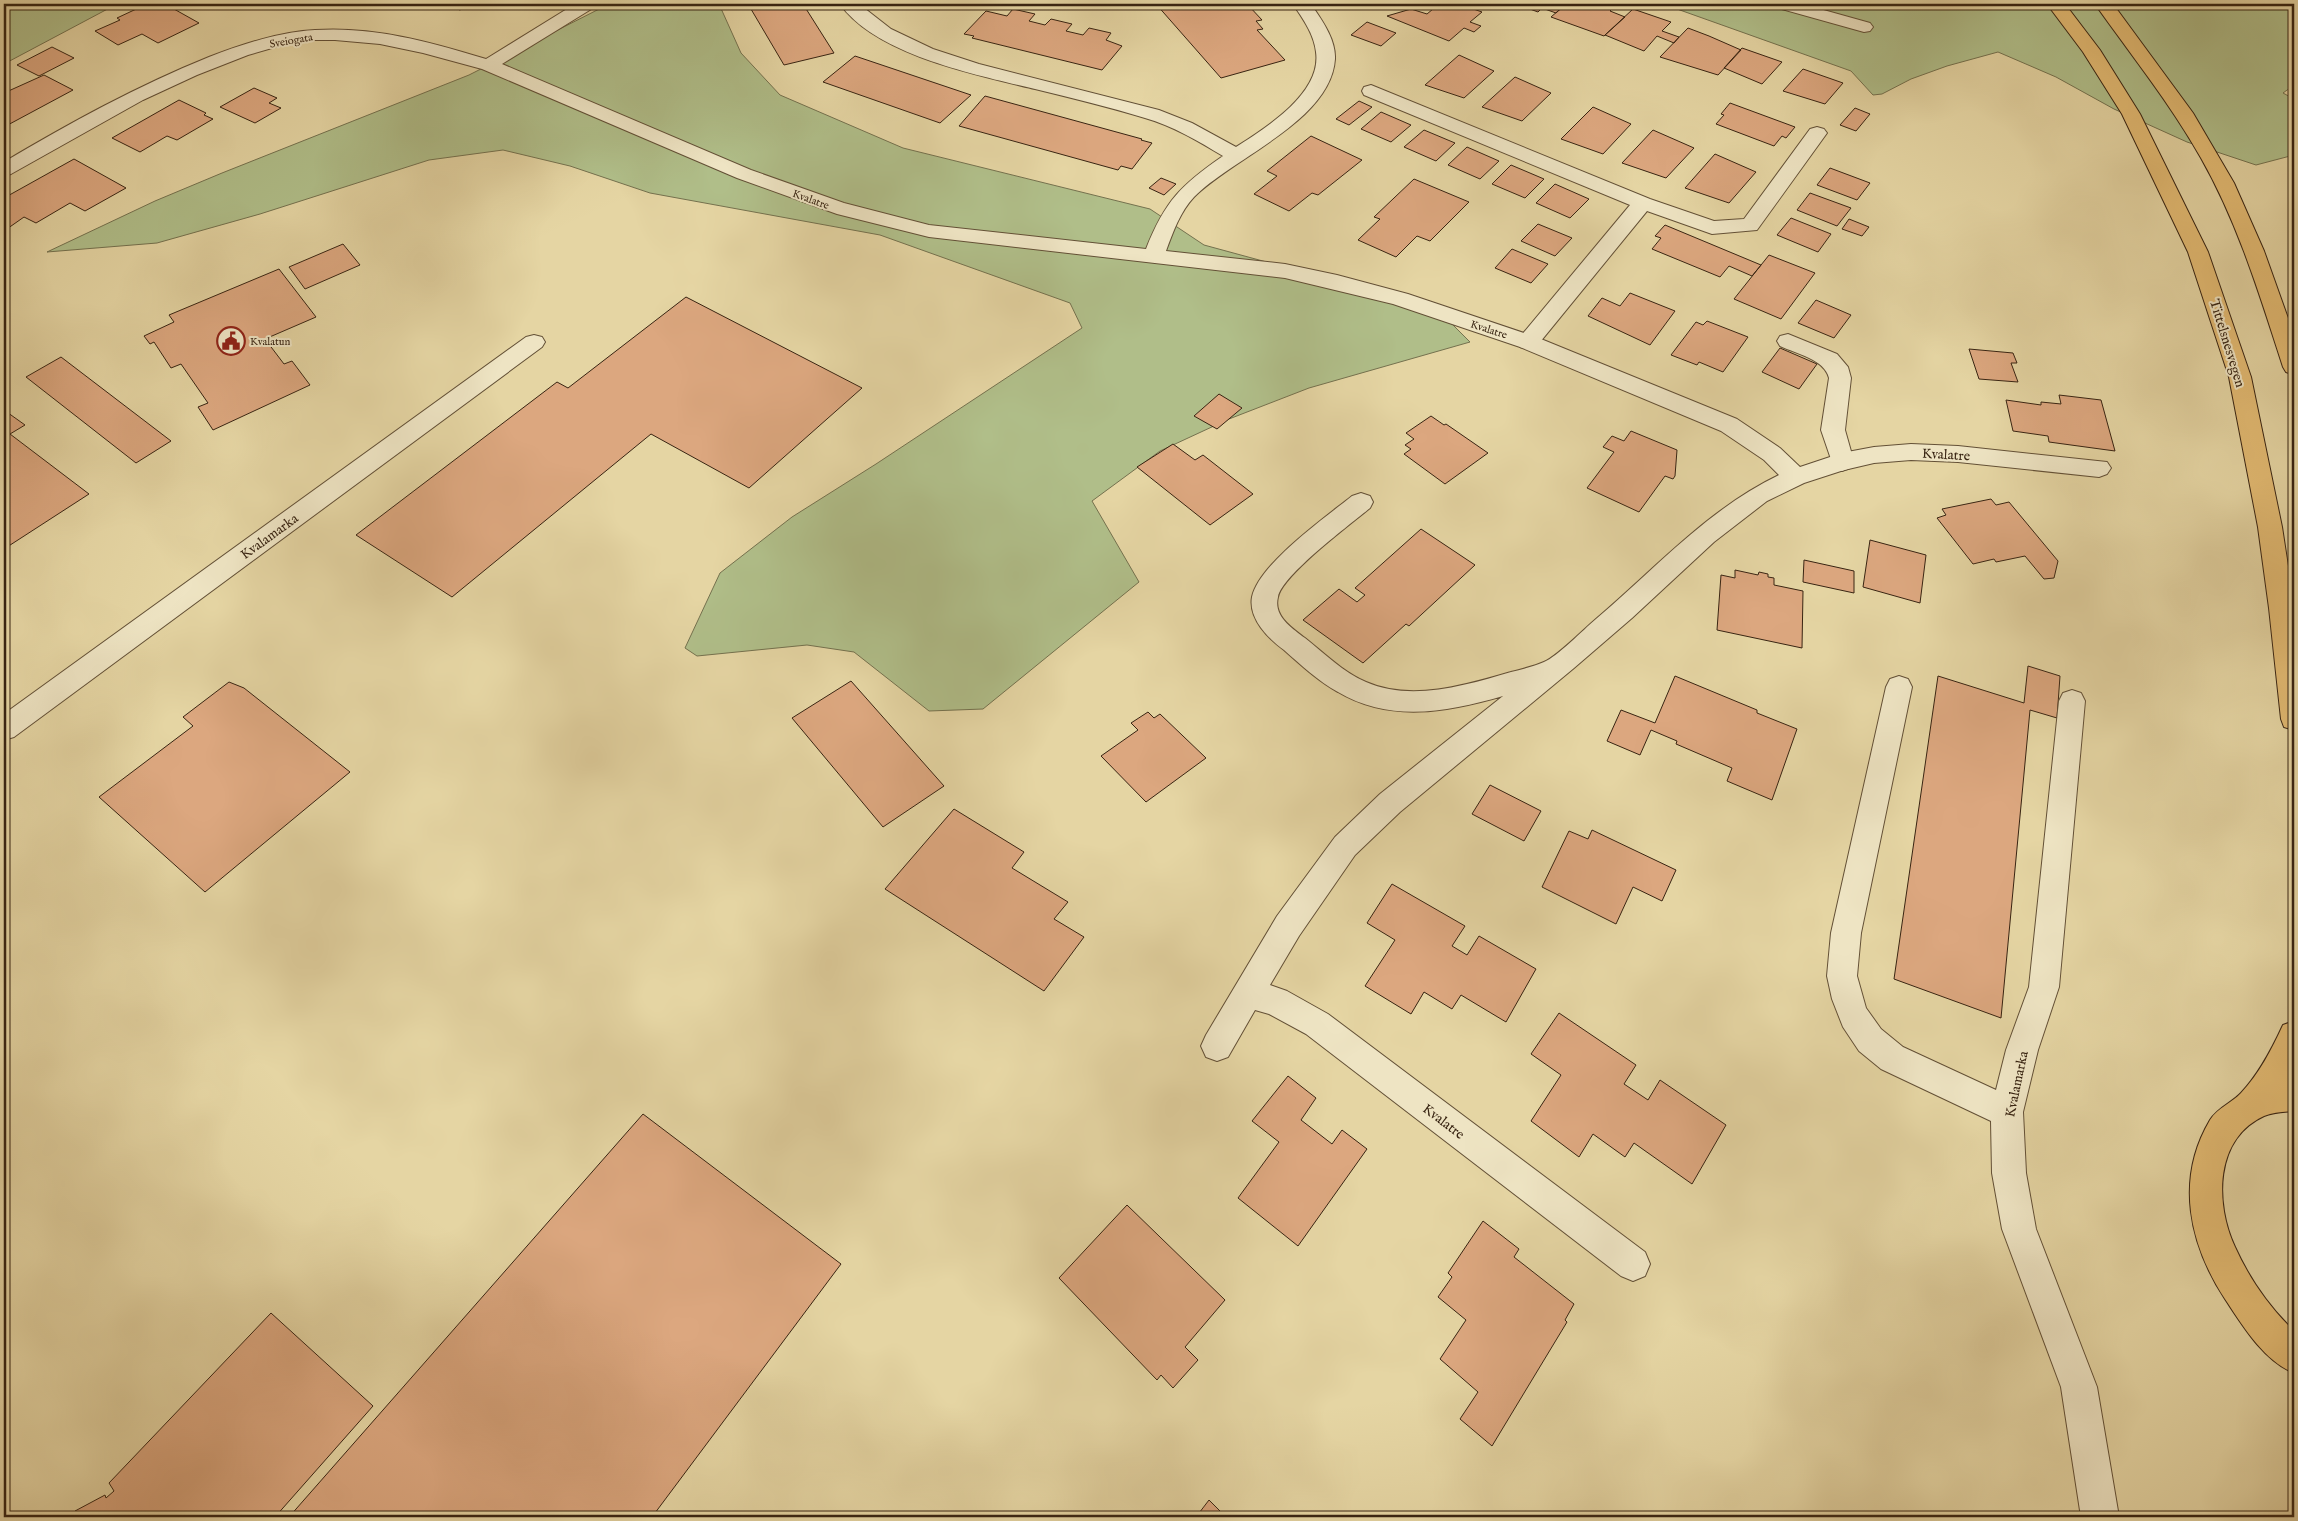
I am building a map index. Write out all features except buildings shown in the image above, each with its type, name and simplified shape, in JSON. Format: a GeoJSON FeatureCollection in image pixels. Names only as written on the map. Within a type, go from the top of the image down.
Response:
{"type":"FeatureCollection","features":[{"type":"Feature","properties":{"kind":"main road","name":"Tittelsnesvegen"},"geometry":{"type":"LineString","coordinates":[[2056,4],[2091,50],[2131,114],[2164,178],[2198,252],[2240,377],[2275,563],[2294,719]]}},
{"type":"Feature","properties":{"kind":"main road"},"geometry":{"type":"LineString","coordinates":[[2104,4],[2185,116],[2224,183],[2258,259],[2294,367]]}},
{"type":"Feature","properties":{"kind":"main road"},"geometry":{"type":"LineString","coordinates":[[2253,1104],[2280,1064],[2294,1036]]}},
{"type":"Feature","properties":{"kind":"main road"},"geometry":{"type":"LineString","coordinates":[[2293,1356],[2258,1317],[2232,1279],[2214,1241],[2206,1204],[2206,1171],[2214,1142],[2230,1120],[2253,1104],[2282,1095],[2294,1094]]}},
{"type":"Feature","properties":{"kind":"street"},"geometry":{"type":"LineString","coordinates":[[488,65],[587,4]]}},
{"type":"Feature","properties":{"kind":"street"},"geometry":{"type":"LineString","coordinates":[[849,4],[869,23],[917,48],[953,62],[1154,115],[1199,133],[1238,156]]}},
{"type":"Feature","properties":{"kind":"street"},"geometry":{"type":"LineString","coordinates":[[1154,255],[1177,204],[1193,187],[1238,156],[1300,108],[1316,91],[1324,74],[1326,58],[1324,43],[1302,4]]}},
{"type":"Feature","properties":{"kind":"street"},"geometry":{"type":"LineString","coordinates":[[1784,4],[1864,28]]}},
{"type":"Feature","properties":{"kind":"street","name":"Sveiogata"},"geometry":{"type":"LineString","coordinates":[[4,170],[142,92],[191,70],[254,47],[314,35],[375,38],[452,54],[488,65]]}},
{"type":"Feature","properties":{"kind":"street","name":"Kvalatre"},"geometry":{"type":"LineString","coordinates":[[488,65],[726,167],[837,208],[929,231],[1285,271],[1337,282],[1400,299],[1528,342],[1729,425],[1772,454],[1796,477]]}},
{"type":"Feature","properties":{"kind":"street"},"geometry":{"type":"LineString","coordinates":[[1372,91],[1643,203],[1712,228],[1750,226],[1817,133]]}},
{"type":"Feature","properties":{"kind":"street"},"geometry":{"type":"LineString","coordinates":[[1528,342],[1643,203]]}},
{"type":"Feature","properties":{"kind":"street"},"geometry":{"type":"LineString","coordinates":[[1788,341],[1829,359],[1837,367],[1840,378],[1833,430],[1842,462]]}},
{"type":"Feature","properties":{"kind":"street","name":"Kvalamarka"},"geometry":{"type":"LineString","coordinates":[[4,729],[534,342]]}},
{"type":"Feature","properties":{"kind":"street","name":"Kvalatre"},"geometry":{"type":"LineString","coordinates":[[1217,1046],[1288,926],[1345,846],[1390,803],[1555,670],[1623,611],[1705,535],[1758,495],[1796,477],[1842,462],[1874,455],[1911,452],[1958,454],[2100,468]]}},
{"type":"Feature","properties":{"kind":"street","name":"Kvalatre"},"geometry":{"type":"LineString","coordinates":[[1361,502],[1275,577],[1264,597],[1267,614],[1276,630],[1333,676],[1366,694],[1398,702],[1426,702],[1458,696],[1555,670]]}},
{"type":"Feature","properties":{"kind":"street"},"geometry":{"type":"LineString","coordinates":[[1898,687],[1846,933],[1842,976],[1847,999],[1854,1016],[1870,1040],[1892,1058],[2008,1112]]}},
{"type":"Feature","properties":{"kind":"street","name":"Kvalamarka"},"geometry":{"type":"LineString","coordinates":[[2072,701],[2044,987],[2022,1050],[2008,1112],[2009,1173],[2019,1229],[2079,1387],[2100,1517]]}},
{"type":"Feature","properties":{"kind":"street","name":"Kvalatre"},"geometry":{"type":"LineString","coordinates":[[1248,993],[1276,1001],[1317,1024],[1633,1264]]}},
{"type":"Feature","properties":{"kind":"green space"},"geometry":{"type":"Polygon","coordinates":[[[4,4],[117,4],[4,64],[4,4]]]}},
{"type":"Feature","properties":{"kind":"green space"},"geometry":{"type":"Polygon","coordinates":[[[609,4],[719,4],[741,53],[780,95],[903,148],[1150,209],[1204,245],[1329,279],[1446,318],[1470,342],[1309,388],[1229,419],[1160,451],[1092,501],[1139,582],[983,709],[929,711],[854,652],[807,645],[697,656],[685,648],[720,573],[792,517],[1082,328],[1070,303],[880,235],[650,193],[570,166],[503,150],[429,160],[260,214],[157,243],[47,252],[155,201],[469,75],[609,4]]]}},
{"type":"Feature","properties":{"kind":"green space"},"geometry":{"type":"Polygon","coordinates":[[[1663,4],[2294,4],[2294,85],[2283,93],[2294,99],[2294,155],[2256,165],[2187,142],[2114,109],[2056,77],[1998,52],[1947,66],[1911,79],[1882,94],[1873,95],[1851,71],[1663,4]]]}},
{"type":"Feature","properties":{"kind":"place","name":"Kvalatun"},"geometry":{"type":"Point","coordinates":[231,341]}}]}
